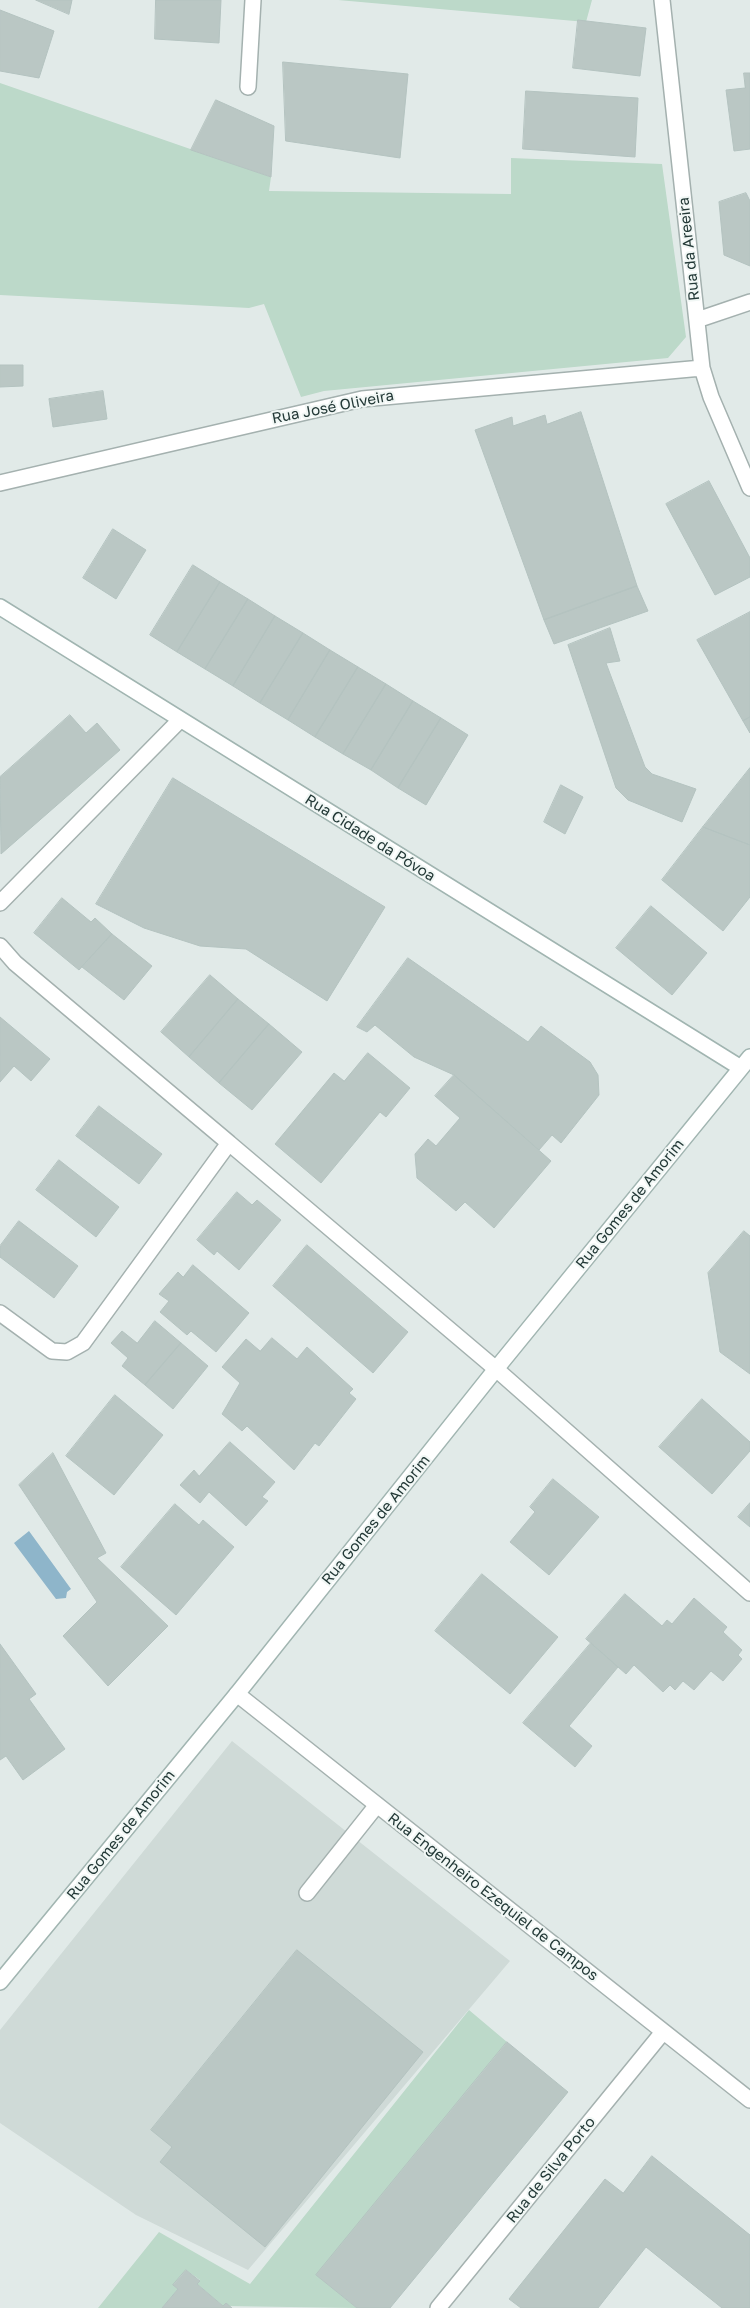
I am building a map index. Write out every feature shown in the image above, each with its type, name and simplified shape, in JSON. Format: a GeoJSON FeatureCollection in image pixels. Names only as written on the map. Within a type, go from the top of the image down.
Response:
{"type":"FeatureCollection","features":[{"type":"Feature","properties":{"kind":"street"},"geometry":{"type":"LineString","coordinates":[[248,87],[254,0]]}},
{"type":"Feature","properties":{"kind":"street","name":"Rua da Areeira"},"geometry":{"type":"LineString","coordinates":[[662,0],[702,368],[711,398],[750,488]]}},
{"type":"Feature","properties":{"kind":"street"},"geometry":{"type":"LineString","coordinates":[[698,320],[750,302]]}},
{"type":"Feature","properties":{"kind":"street","name":"Rua José Oliveira"},"geometry":{"type":"LineString","coordinates":[[0,483],[362,399],[702,368]]}},
{"type":"Feature","properties":{"kind":"street","name":"Rua Cidade da Póvoa"},"geometry":{"type":"LineString","coordinates":[[0,607],[180,720],[746,1062]]}},
{"type":"Feature","properties":{"kind":"street"},"geometry":{"type":"LineString","coordinates":[[0,903],[180,720]]}},
{"type":"Feature","properties":{"kind":"street"},"geometry":{"type":"LineString","coordinates":[[0,946],[15,963],[496,1370],[750,1593]]}},
{"type":"Feature","properties":{"kind":"street","name":"Rua Gomes de Amorim"},"geometry":{"type":"LineString","coordinates":[[0,1982],[237,1694],[496,1370],[746,1062]]}},
{"type":"Feature","properties":{"kind":"street"},"geometry":{"type":"LineString","coordinates":[[0,1313],[52,1351],[67,1352],[83,1343],[229,1143]]}},
{"type":"Feature","properties":{"kind":"street","name":"Rua Engenheiro Ezequiel de Campos"},"geometry":{"type":"LineString","coordinates":[[237,1694],[750,2100]]}},
{"type":"Feature","properties":{"kind":"street"},"geometry":{"type":"LineString","coordinates":[[307,1893],[377,1805]]}},
{"type":"Feature","properties":{"kind":"street","name":"Rua de Silva Porto"},"geometry":{"type":"LineString","coordinates":[[438,2308],[663,2032]]}},
{"type":"Feature","properties":{"kind":"shaded area"},"geometry":{"type":"Polygon","coordinates":[[[232,1741],[510,1961],[248,2270],[136,2215],[0,2123],[0,2030],[232,1741]]]}},
{"type":"Feature","properties":{"kind":"green space"},"geometry":{"type":"Polygon","coordinates":[[[338,0],[592,0],[586,22],[338,0]]]}},
{"type":"Feature","properties":{"kind":"green space"},"geometry":{"type":"Polygon","coordinates":[[[0,83],[271,177],[269,191],[511,194],[511,158],[662,164],[686,337],[668,358],[324,391],[301,397],[264,304],[249,308],[0,295],[0,83]]]}},
{"type":"Feature","properties":{"kind":"green space"},"geometry":{"type":"Polygon","coordinates":[[[469,2010],[507,2042],[317,2275],[357,2308],[223,2306],[197,2284],[200,2280],[186,2270],[174,2284],[178,2289],[162,2308],[98,2308],[159,2232],[250,2284],[469,2010]]]}},
{"type":"Feature","properties":{"kind":"water"},"geometry":{"type":"Polygon","coordinates":[[[29,1531],[71,1589],[67,1592],[66,1598],[56,1599],[14,1543],[29,1531]]]}},
{"type":"Feature","properties":{"kind":"building"},"geometry":{"type":"Polygon","coordinates":[[[36,0],[72,0],[69,14],[36,0]]]}},
{"type":"Feature","properties":{"kind":"building"},"geometry":{"type":"Polygon","coordinates":[[[156,0],[221,0],[219,43],[155,39],[156,0]]]}},
{"type":"Feature","properties":{"kind":"building"},"geometry":{"type":"Polygon","coordinates":[[[0,10],[54,31],[39,78],[0,71],[0,10]]]}},
{"type":"Feature","properties":{"kind":"building"},"geometry":{"type":"Polygon","coordinates":[[[578,20],[646,28],[640,76],[573,68],[578,20]]]}},
{"type":"Feature","properties":{"kind":"building"},"geometry":{"type":"Polygon","coordinates":[[[283,62],[408,74],[400,158],[286,141],[283,62]]]}},
{"type":"Feature","properties":{"kind":"building"},"geometry":{"type":"Polygon","coordinates":[[[744,73],[750,73],[750,149],[734,151],[726,90],[745,88],[744,73]]]}},
{"type":"Feature","properties":{"kind":"building"},"geometry":{"type":"Polygon","coordinates":[[[526,91],[638,98],[635,157],[523,149],[526,91]]]}},
{"type":"Feature","properties":{"kind":"building"},"geometry":{"type":"Polygon","coordinates":[[[216,100],[274,126],[271,177],[191,150],[216,100]]]}},
{"type":"Feature","properties":{"kind":"building"},"geometry":{"type":"Polygon","coordinates":[[[746,193],[750,201],[750,266],[724,255],[719,202],[746,193]]]}},
{"type":"Feature","properties":{"kind":"building"},"geometry":{"type":"Polygon","coordinates":[[[0,365],[23,365],[23,386],[0,387],[0,365]]]}},
{"type":"Feature","properties":{"kind":"building"},"geometry":{"type":"Polygon","coordinates":[[[103,391],[107,419],[53,427],[49,399],[103,391]]]}},
{"type":"Feature","properties":{"kind":"building"},"geometry":{"type":"Polygon","coordinates":[[[581,412],[637,586],[544,620],[475,430],[512,417],[513,426],[545,415],[547,424],[581,412]]]}},
{"type":"Feature","properties":{"kind":"building"},"geometry":{"type":"Polygon","coordinates":[[[709,481],[750,558],[750,577],[715,595],[666,504],[709,481]]]}},
{"type":"Feature","properties":{"kind":"building"},"geometry":{"type":"Polygon","coordinates":[[[113,529],[146,550],[116,599],[83,578],[113,529]]]}},
{"type":"Feature","properties":{"kind":"building"},"geometry":{"type":"Polygon","coordinates":[[[193,565],[220,582],[177,652],[150,635],[193,565]]]}},
{"type":"Feature","properties":{"kind":"building"},"geometry":{"type":"Polygon","coordinates":[[[220,582],[248,599],[205,669],[177,652],[220,582]]]}},
{"type":"Feature","properties":{"kind":"building"},"geometry":{"type":"Polygon","coordinates":[[[637,586],[648,611],[554,644],[544,620],[637,586]]]}},
{"type":"Feature","properties":{"kind":"building"},"geometry":{"type":"Polygon","coordinates":[[[248,599],[275,616],[233,686],[205,669],[248,599]]]}},
{"type":"Feature","properties":{"kind":"building"},"geometry":{"type":"Polygon","coordinates":[[[750,612],[750,717],[743,721],[697,640],[750,612]]]}},
{"type":"Feature","properties":{"kind":"building"},"geometry":{"type":"Polygon","coordinates":[[[275,616],[303,633],[260,703],[233,686],[275,616]]]}},
{"type":"Feature","properties":{"kind":"building"},"geometry":{"type":"Polygon","coordinates":[[[610,628],[620,661],[606,663],[645,767],[652,774],[696,789],[682,822],[628,800],[616,788],[568,645],[610,628]]]}},
{"type":"Feature","properties":{"kind":"building"},"geometry":{"type":"Polygon","coordinates":[[[303,633],[330,650],[288,720],[260,703],[303,633]]]}},
{"type":"Feature","properties":{"kind":"building"},"geometry":{"type":"Polygon","coordinates":[[[330,650],[358,667],[315,737],[288,720],[330,650]]]}},
{"type":"Feature","properties":{"kind":"building"},"geometry":{"type":"Polygon","coordinates":[[[358,667],[386,684],[343,754],[315,737],[358,667]]]}},
{"type":"Feature","properties":{"kind":"building"},"geometry":{"type":"Polygon","coordinates":[[[386,684],[413,701],[371,770],[343,754],[386,684]]]}},
{"type":"Feature","properties":{"kind":"building"},"geometry":{"type":"Polygon","coordinates":[[[413,701],[441,718],[398,788],[371,770],[413,701]]]}},
{"type":"Feature","properties":{"kind":"building"},"geometry":{"type":"Polygon","coordinates":[[[70,715],[86,733],[97,723],[120,750],[1,854],[0,777],[70,715]]]}},
{"type":"Feature","properties":{"kind":"building"},"geometry":{"type":"Polygon","coordinates":[[[750,717],[750,733],[743,721],[750,717]]]}},
{"type":"Feature","properties":{"kind":"building"},"geometry":{"type":"Polygon","coordinates":[[[441,718],[468,735],[426,805],[398,788],[441,718]]]}},
{"type":"Feature","properties":{"kind":"building"},"geometry":{"type":"Polygon","coordinates":[[[750,768],[750,845],[703,827],[750,768]]]}},
{"type":"Feature","properties":{"kind":"building"},"geometry":{"type":"Polygon","coordinates":[[[173,778],[385,907],[327,1001],[246,949],[200,946],[144,928],[96,904],[173,778]]]}},
{"type":"Feature","properties":{"kind":"building"},"geometry":{"type":"Polygon","coordinates":[[[561,785],[583,797],[565,834],[544,822],[561,785]]]}},
{"type":"Feature","properties":{"kind":"building"},"geometry":{"type":"Polygon","coordinates":[[[703,827],[750,845],[750,897],[723,931],[662,880],[703,827]]]}},
{"type":"Feature","properties":{"kind":"building"},"geometry":{"type":"Polygon","coordinates":[[[62,898],[91,922],[95,918],[112,934],[79,970],[34,933],[62,898]]]}},
{"type":"Feature","properties":{"kind":"building"},"geometry":{"type":"Polygon","coordinates":[[[651,906],[707,953],[672,995],[616,948],[651,906]]]}},
{"type":"Feature","properties":{"kind":"building"},"geometry":{"type":"Polygon","coordinates":[[[112,934],[152,966],[124,1000],[82,967],[112,934]]]}},
{"type":"Feature","properties":{"kind":"building"},"geometry":{"type":"Polygon","coordinates":[[[408,958],[528,1042],[541,1026],[590,1062],[598,1075],[599,1095],[561,1143],[552,1135],[539,1150],[454,1075],[414,1057],[375,1025],[367,1032],[357,1027],[408,958]]]}},
{"type":"Feature","properties":{"kind":"building"},"geometry":{"type":"Polygon","coordinates":[[[210,975],[238,999],[189,1057],[161,1032],[210,975]]]}},
{"type":"Feature","properties":{"kind":"building"},"geometry":{"type":"Polygon","coordinates":[[[238,999],[269,1024],[219,1083],[189,1057],[238,999]]]}},
{"type":"Feature","properties":{"kind":"building"},"geometry":{"type":"Polygon","coordinates":[[[0,1017],[50,1059],[31,1081],[14,1066],[0,1082],[0,1017]]]}},
{"type":"Feature","properties":{"kind":"building"},"geometry":{"type":"Polygon","coordinates":[[[269,1024],[302,1052],[252,1110],[219,1083],[269,1024]]]}},
{"type":"Feature","properties":{"kind":"building"},"geometry":{"type":"Polygon","coordinates":[[[368,1053],[410,1088],[386,1117],[380,1112],[321,1183],[275,1144],[334,1073],[344,1081],[368,1053]]]}},
{"type":"Feature","properties":{"kind":"building"},"geometry":{"type":"Polygon","coordinates":[[[454,1075],[551,1161],[494,1228],[465,1202],[456,1211],[417,1178],[415,1154],[428,1139],[436,1146],[460,1118],[435,1096],[454,1075]]]}},
{"type":"Feature","properties":{"kind":"building"},"geometry":{"type":"Polygon","coordinates":[[[99,1106],[162,1154],[139,1184],[76,1136],[99,1106]]]}},
{"type":"Feature","properties":{"kind":"building"},"geometry":{"type":"Polygon","coordinates":[[[59,1160],[119,1207],[96,1237],[36,1190],[59,1160]]]}},
{"type":"Feature","properties":{"kind":"building"},"geometry":{"type":"Polygon","coordinates":[[[237,1192],[252,1205],[257,1200],[281,1220],[239,1270],[217,1251],[214,1255],[197,1240],[237,1192]]]}},
{"type":"Feature","properties":{"kind":"building"},"geometry":{"type":"Polygon","coordinates":[[[19,1221],[78,1266],[54,1298],[0,1257],[0,1246],[19,1221]]]}},
{"type":"Feature","properties":{"kind":"building"},"geometry":{"type":"Polygon","coordinates":[[[744,1231],[750,1236],[750,1374],[720,1352],[708,1273],[744,1231]]]}},
{"type":"Feature","properties":{"kind":"building"},"geometry":{"type":"Polygon","coordinates":[[[307,1245],[408,1332],[373,1373],[273,1286],[307,1245]]]}},
{"type":"Feature","properties":{"kind":"building"},"geometry":{"type":"Polygon","coordinates":[[[193,1265],[249,1313],[216,1352],[191,1331],[187,1335],[160,1312],[169,1301],[159,1294],[178,1272],[183,1277],[193,1265]]]}},
{"type":"Feature","properties":{"kind":"building"},"geometry":{"type":"Polygon","coordinates":[[[155,1321],[181,1343],[145,1385],[122,1366],[128,1358],[111,1343],[122,1331],[137,1343],[155,1321]]]}},
{"type":"Feature","properties":{"kind":"building"},"geometry":{"type":"Polygon","coordinates":[[[272,1338],[297,1359],[307,1347],[353,1389],[349,1393],[356,1399],[319,1446],[315,1443],[294,1470],[247,1426],[242,1431],[222,1414],[240,1383],[222,1367],[246,1339],[260,1351],[272,1338]]]}},
{"type":"Feature","properties":{"kind":"building"},"geometry":{"type":"Polygon","coordinates":[[[181,1343],[208,1366],[173,1409],[145,1385],[181,1343]]]}},
{"type":"Feature","properties":{"kind":"building"},"geometry":{"type":"Polygon","coordinates":[[[115,1395],[163,1435],[114,1495],[66,1456],[115,1395]]]}},
{"type":"Feature","properties":{"kind":"building"},"geometry":{"type":"Polygon","coordinates":[[[702,1399],[750,1442],[750,1451],[712,1494],[659,1447],[702,1399]]]}},
{"type":"Feature","properties":{"kind":"building"},"geometry":{"type":"Polygon","coordinates":[[[230,1442],[275,1482],[262,1497],[268,1501],[246,1526],[209,1492],[200,1503],[180,1485],[194,1470],[199,1476],[230,1442]]]}},
{"type":"Feature","properties":{"kind":"building"},"geometry":{"type":"Polygon","coordinates":[[[53,1453],[106,1553],[97,1558],[168,1626],[108,1686],[63,1636],[97,1602],[19,1485],[53,1453]]]}},
{"type":"Feature","properties":{"kind":"building"},"geometry":{"type":"Polygon","coordinates":[[[553,1479],[599,1517],[549,1575],[510,1542],[535,1512],[530,1507],[553,1479]]]}},
{"type":"Feature","properties":{"kind":"building"},"geometry":{"type":"Polygon","coordinates":[[[750,1503],[750,1527],[738,1517],[750,1503]]]}},
{"type":"Feature","properties":{"kind":"building"},"geometry":{"type":"Polygon","coordinates":[[[175,1504],[199,1525],[203,1520],[234,1547],[176,1615],[121,1567],[175,1504]]]}},
{"type":"Feature","properties":{"kind":"building"},"geometry":{"type":"Polygon","coordinates":[[[482,1574],[558,1637],[510,1694],[435,1631],[482,1574]]]}},
{"type":"Feature","properties":{"kind":"building"},"geometry":{"type":"Polygon","coordinates":[[[625,1594],[662,1626],[667,1620],[672,1624],[694,1598],[727,1627],[723,1632],[742,1650],[738,1655],[742,1659],[723,1681],[711,1671],[694,1690],[683,1681],[675,1690],[670,1685],[663,1692],[634,1665],[626,1674],[586,1639],[625,1594]]]}},
{"type":"Feature","properties":{"kind":"building"},"geometry":{"type":"Polygon","coordinates":[[[591,1643],[618,1667],[569,1726],[592,1746],[575,1767],[523,1723],[591,1643]]]}},
{"type":"Feature","properties":{"kind":"building"},"geometry":{"type":"Polygon","coordinates":[[[0,1644],[36,1694],[29,1699],[65,1749],[23,1780],[6,1756],[0,1760],[0,1644]]]}},
{"type":"Feature","properties":{"kind":"building"},"geometry":{"type":"Polygon","coordinates":[[[297,1950],[423,2052],[265,2247],[160,2162],[172,2147],[151,2130],[297,1950]]]}},
{"type":"Feature","properties":{"kind":"building"},"geometry":{"type":"Polygon","coordinates":[[[507,2042],[568,2092],[390,2308],[357,2308],[316,2275],[507,2042]]]}},
{"type":"Feature","properties":{"kind":"building"},"geometry":{"type":"Polygon","coordinates":[[[652,2156],[750,2235],[750,2308],[722,2308],[646,2247],[598,2308],[521,2308],[509,2299],[605,2179],[623,2193],[652,2156]]]}},
{"type":"Feature","properties":{"kind":"building"},"geometry":{"type":"Polygon","coordinates":[[[186,2270],[200,2281],[197,2284],[223,2306],[226,2303],[232,2308],[162,2308],[178,2289],[173,2285],[186,2270]]]}}]}
